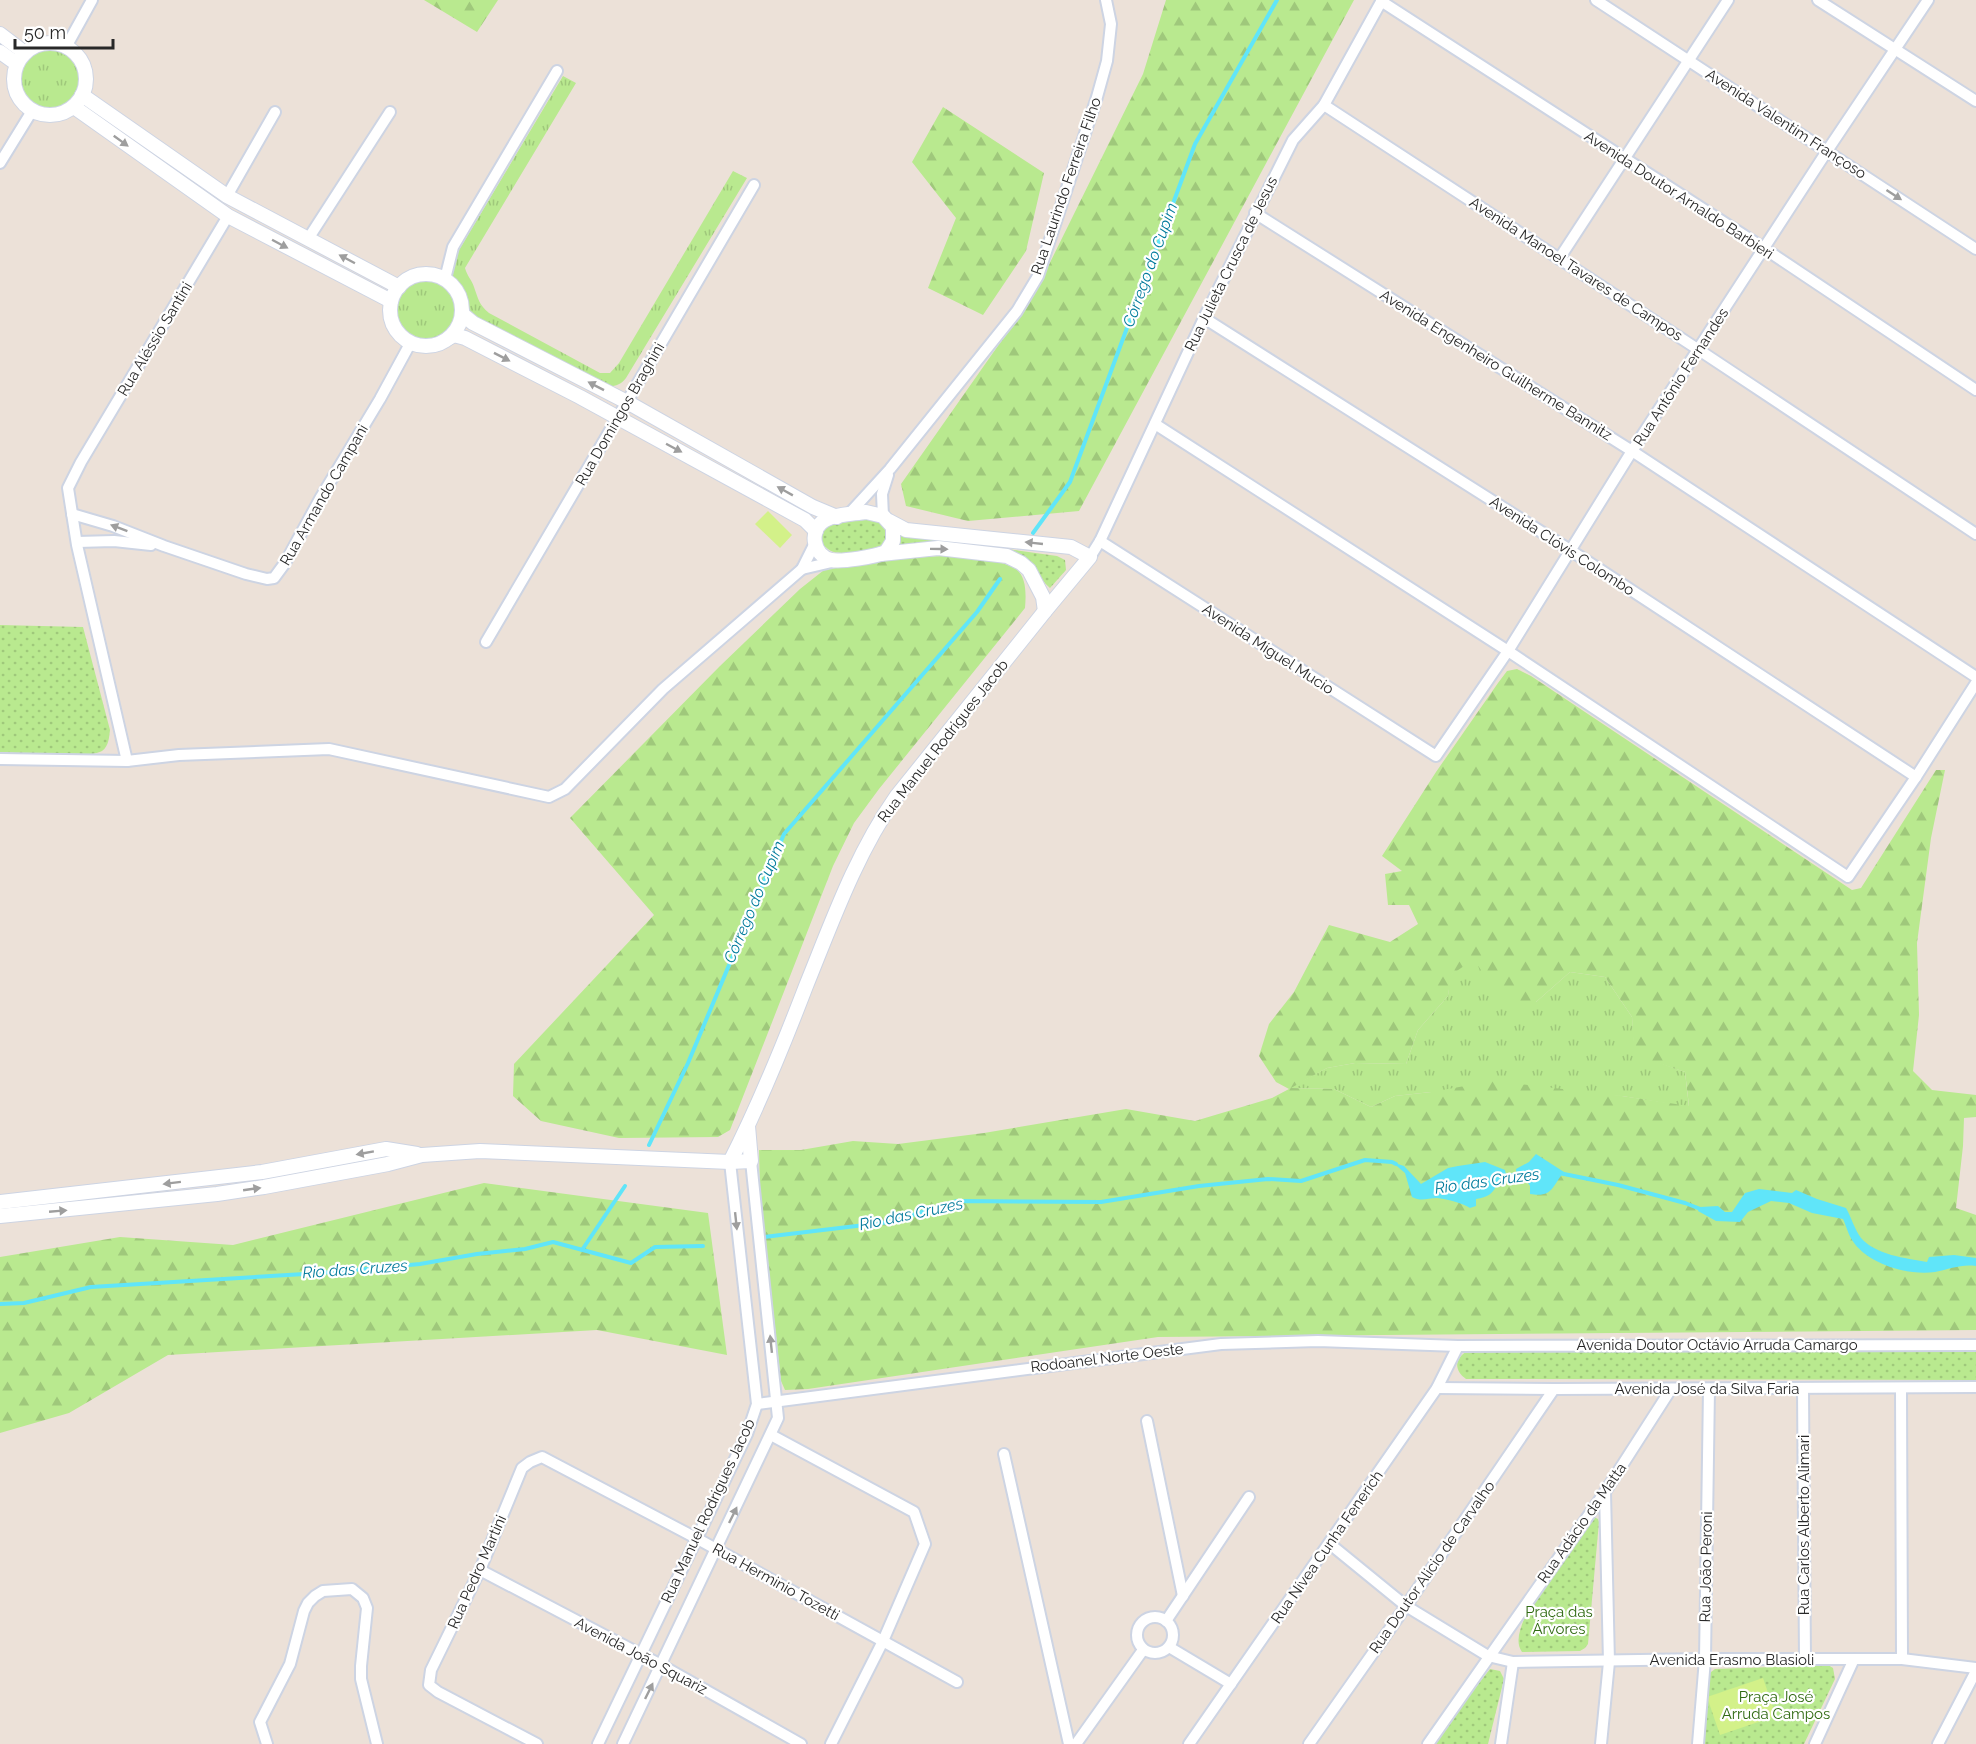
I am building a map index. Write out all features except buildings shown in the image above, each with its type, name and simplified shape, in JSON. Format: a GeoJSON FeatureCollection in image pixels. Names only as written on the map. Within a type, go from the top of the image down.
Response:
{"type":"FeatureCollection","features":[{"type":"Feature","properties":{"kind":"street"},"geometry":{"type":"LineString","coordinates":[[66,48],[92,0]]}},
{"type":"Feature","properties":{"kind":"street","name":"Rua Laurindo Ferreira Filho"},"geometry":{"type":"LineString","coordinates":[[842,516],[890,469],[1017,311],[1038,276],[1107,61],[1111,24],[1106,0]]}},
{"type":"Feature","properties":{"kind":"street","name":"Avenida Valentim Françoso"},"geometry":{"type":"LineString","coordinates":[[1596,0],[1976,249]]}},
{"type":"Feature","properties":{"kind":"street"},"geometry":{"type":"LineString","coordinates":[[1559,259],[1728,0]]}},
{"type":"Feature","properties":{"kind":"street"},"geometry":{"type":"LineString","coordinates":[[1818,0],[1976,101]]}},
{"type":"Feature","properties":{"kind":"street","name":"Rua Antônio Fernandes"},"geometry":{"type":"LineString","coordinates":[[1436,756],[1508,651],[1632,451],[1928,0]]}},
{"type":"Feature","properties":{"kind":"street","name":"Rua Julieta Crusca de Jesus"},"geometry":{"type":"LineString","coordinates":[[1101,541],[1255,213],[1293,140],[1324,105],[1382,1]]}},
{"type":"Feature","properties":{"kind":"street","name":"Avenida Doutor Arnaldo Barbieri"},"geometry":{"type":"LineString","coordinates":[[1382,1],[1624,160],[1765,249],[1976,390]]}},
{"type":"Feature","properties":{"kind":"street"},"geometry":{"type":"LineString","coordinates":[[0,34],[21,58]]}},
{"type":"Feature","properties":{"kind":"street"},"geometry":{"type":"LineString","coordinates":[[52,44],[66,48],[77,56],[84,68],[86,82],[82,95],[74,107],[61,114],[46,115],[32,111],[22,102],[15,90],[14,77],[21,58],[38,45],[52,44]]}},
{"type":"Feature","properties":{"kind":"street"},"geometry":{"type":"LineString","coordinates":[[0,52],[21,58]]}},
{"type":"Feature","properties":{"kind":"street"},"geometry":{"type":"LineString","coordinates":[[445,279],[453,247],[557,71]]}},
{"type":"Feature","properties":{"kind":"street"},"geometry":{"type":"LineString","coordinates":[[82,95],[227,196],[399,287]]}},
{"type":"Feature","properties":{"kind":"street","name":"Avenida Manoel Tavares de Campos"},"geometry":{"type":"LineString","coordinates":[[1324,105],[1976,534]]}},
{"type":"Feature","properties":{"kind":"street"},"geometry":{"type":"LineString","coordinates":[[74,107],[228,216],[392,301]]}},
{"type":"Feature","properties":{"kind":"street"},"geometry":{"type":"LineString","coordinates":[[0,163],[32,111]]}},
{"type":"Feature","properties":{"kind":"street"},"geometry":{"type":"LineString","coordinates":[[227,196],[275,112]]}},
{"type":"Feature","properties":{"kind":"street"},"geometry":{"type":"LineString","coordinates":[[308,239],[390,112]]}},
{"type":"Feature","properties":{"kind":"street","name":"Rua Domingos Braghini"},"geometry":{"type":"LineString","coordinates":[[486,642],[754,185]]}},
{"type":"Feature","properties":{"kind":"street","name":"Avenida Engenheiro Guilherme Bannitz"},"geometry":{"type":"LineString","coordinates":[[1255,213],[1632,451],[1976,677]]}},
{"type":"Feature","properties":{"kind":"street","name":"Rua Aléssio Santini"},"geometry":{"type":"LineString","coordinates":[[127,761],[77,542],[68,488],[81,462],[228,216]]}},
{"type":"Feature","properties":{"kind":"street"},"geometry":{"type":"LineString","coordinates":[[449,338],[458,327],[462,314],[461,300],[455,288],[445,279],[433,274],[420,274],[408,279],[399,287],[392,301],[391,313],[393,324],[400,334],[411,342],[422,346],[436,344],[449,338],[454,335],[465,338],[806,520],[822,556],[836,561]]}},
{"type":"Feature","properties":{"kind":"street"},"geometry":{"type":"LineString","coordinates":[[462,314],[473,323],[627,402],[813,507],[842,516]]}},
{"type":"Feature","properties":{"kind":"street","name":"Avenida Clóvis Colombo"},"geometry":{"type":"LineString","coordinates":[[1204,318],[1570,550],[1916,777]]}},
{"type":"Feature","properties":{"kind":"street","name":"Rua Armando Campani"},"geometry":{"type":"LineString","coordinates":[[72,514],[113,526],[246,574],[267,579],[274,578],[285,563],[321,496],[380,399],[411,342]]}},
{"type":"Feature","properties":{"kind":"street"},"geometry":{"type":"LineString","coordinates":[[1155,424],[1508,651],[1848,877],[1976,683]]}},
{"type":"Feature","properties":{"kind":"street"},"geometry":{"type":"LineString","coordinates":[[881,554],[891,547],[893,541],[893,527],[886,519],[882,494],[890,469]]}},
{"type":"Feature","properties":{"kind":"street"},"geometry":{"type":"LineString","coordinates":[[0,759],[127,761],[179,755],[329,749],[549,797],[565,789],[663,689],[802,569],[823,522],[866,512],[886,519],[906,530],[1071,548],[1090,557]]}},
{"type":"Feature","properties":{"kind":"street","name":"Rua Armando Campani"},"geometry":{"type":"LineString","coordinates":[[77,542],[114,541],[164,546]]}},
{"type":"Feature","properties":{"kind":"street","name":"Rua Manuel Rodrigues Jacob"},"geometry":{"type":"LineString","coordinates":[[598,1744],[747,1434],[757,1404],[730,1162],[781,1052],[859,861],[879,822],[896,797],[1101,541]]}},
{"type":"Feature","properties":{"kind":"street","name":"Avenida Miguel Mucio"},"geometry":{"type":"LineString","coordinates":[[1101,541],[1436,756]]}},
{"type":"Feature","properties":{"kind":"street"},"geometry":{"type":"LineString","coordinates":[[802,569],[881,554],[938,548],[1007,556],[1029,570],[1042,597],[1045,611]]}},
{"type":"Feature","properties":{"kind":"street","name":"Rua Manuel Rodrigues Jacob"},"geometry":{"type":"LineString","coordinates":[[623,1744],[778,1418],[748,1126]]}},
{"type":"Feature","properties":{"kind":"street"},"geometry":{"type":"LineString","coordinates":[[0,1202],[262,1172],[386,1149],[422,1155]]}},
{"type":"Feature","properties":{"kind":"street"},"geometry":{"type":"LineString","coordinates":[[0,1216],[102,1207],[264,1187],[388,1164],[422,1155],[480,1151],[751,1161]]}},
{"type":"Feature","properties":{"kind":"street","name":"Rodoanel Norte Oeste"},"geometry":{"type":"LineString","coordinates":[[757,1404],[1221,1344],[1318,1341],[1458,1346]]}},
{"type":"Feature","properties":{"kind":"street","name":"Avenida Doutor Octávio Arruda Camargo"},"geometry":{"type":"LineString","coordinates":[[1458,1346],[1976,1345]]}},
{"type":"Feature","properties":{"kind":"street","name":"Rua Nívea Cunha Fenerich"},"geometry":{"type":"LineString","coordinates":[[1189,1744],[1437,1388],[1458,1346]]}},
{"type":"Feature","properties":{"kind":"street","name":"Avenida José da Silva Faria"},"geometry":{"type":"LineString","coordinates":[[1437,1388],[1901,1389],[1976,1387]]}},
{"type":"Feature","properties":{"kind":"street","name":"Rua Doutor Alicio de Carvalho"},"geometry":{"type":"LineString","coordinates":[[1309,1744],[1554,1389]]}},
{"type":"Feature","properties":{"kind":"street","name":"Rua Adácio da Matta"},"geometry":{"type":"LineString","coordinates":[[1428,1744],[1605,1492],[1671,1389]]}},
{"type":"Feature","properties":{"kind":"street","name":"Rua João Peroni"},"geometry":{"type":"LineString","coordinates":[[1698,1744],[1705,1659],[1709,1389]]}},
{"type":"Feature","properties":{"kind":"street","name":"Rua Carlos Alberto Alimari"},"geometry":{"type":"LineString","coordinates":[[1803,1389],[1806,1660]]}},
{"type":"Feature","properties":{"kind":"street"},"geometry":{"type":"LineString","coordinates":[[1901,1389],[1902,1659]]}},
{"type":"Feature","properties":{"kind":"street"},"geometry":{"type":"LineString","coordinates":[[1147,1420],[1183,1596]]}},
{"type":"Feature","properties":{"kind":"street"},"geometry":{"type":"LineString","coordinates":[[771,1435],[914,1512],[925,1544],[883,1641],[831,1744]]}},
{"type":"Feature","properties":{"kind":"street"},"geometry":{"type":"LineString","coordinates":[[1004,1454],[1069,1744]]}},
{"type":"Feature","properties":{"kind":"street","name":"Rua Herminio Tozetti"},"geometry":{"type":"LineString","coordinates":[[530,1462],[542,1457],[696,1538],[957,1682]]}},
{"type":"Feature","properties":{"kind":"street","name":"Rua Pedro Martini"},"geometry":{"type":"LineString","coordinates":[[530,1462],[522,1468],[480,1570],[431,1670],[429,1685],[438,1692],[537,1744]]}},
{"type":"Feature","properties":{"kind":"street"},"geometry":{"type":"LineString","coordinates":[[1601,1744],[1609,1662],[1605,1492]]}},
{"type":"Feature","properties":{"kind":"street"},"geometry":{"type":"LineString","coordinates":[[1166,1621],[1249,1497]]}},
{"type":"Feature","properties":{"kind":"street","name":"Avenida Erasmo Blasioli"},"geometry":{"type":"LineString","coordinates":[[1330,1544],[1406,1606],[1488,1656],[1513,1662],[1902,1659],[1976,1670]]}},
{"type":"Feature","properties":{"kind":"street","name":"Avenida João Squariz"},"geometry":{"type":"LineString","coordinates":[[480,1570],[661,1665],[801,1744]]}},
{"type":"Feature","properties":{"kind":"street"},"geometry":{"type":"LineString","coordinates":[[267,1744],[260,1722],[290,1664],[308,1603],[323,1591],[352,1589],[363,1598],[367,1608],[361,1678],[377,1744]]}},
{"type":"Feature","properties":{"kind":"street"},"geometry":{"type":"LineString","coordinates":[[1152,1617],[1166,1621],[1173,1633],[1169,1647],[1157,1654],[1143,1650],[1136,1638],[1140,1624],[1152,1617]]}},
{"type":"Feature","properties":{"kind":"street"},"geometry":{"type":"LineString","coordinates":[[1169,1647],[1231,1684]]}},
{"type":"Feature","properties":{"kind":"street"},"geometry":{"type":"LineString","coordinates":[[1076,1744],[1143,1650]]}},
{"type":"Feature","properties":{"kind":"street"},"geometry":{"type":"LineString","coordinates":[[1815,1744],[1854,1659]]}},
{"type":"Feature","properties":{"kind":"street"},"geometry":{"type":"LineString","coordinates":[[1501,1744],[1513,1662]]}},
{"type":"Feature","properties":{"kind":"street"},"geometry":{"type":"LineString","coordinates":[[1938,1744],[1976,1670]]}},
{"type":"Feature","properties":{"kind":"green space"},"geometry":{"type":"Polygon","coordinates":[[[424,0],[498,0],[477,32],[424,0]]]}},
{"type":"Feature","properties":{"kind":"green space"},"geometry":{"type":"Polygon","coordinates":[[[1166,0],[1354,0],[1079,511],[968,521],[906,506],[901,484],[1035,293],[1143,74],[1166,0]]]}},
{"type":"Feature","properties":{"kind":"green space"},"geometry":{"type":"Polygon","coordinates":[[[44,50],[56,50],[67,55],[75,63],[80,80],[78,92],[67,105],[56,110],[44,110],[33,105],[25,97],[20,86],[20,74],[25,63],[33,55],[44,50]]]}},
{"type":"Feature","properties":{"kind":"green space"},"geometry":{"type":"Polygon","coordinates":[[[563,76],[576,83],[465,268],[479,301],[489,313],[600,373],[610,373],[619,363],[733,171],[747,178],[626,378],[614,386],[605,386],[472,316],[464,308],[460,291],[451,274],[453,260],[563,76]]]}},
{"type":"Feature","properties":{"kind":"green space"},"geometry":{"type":"Polygon","coordinates":[[[943,107],[1044,173],[1026,251],[983,315],[928,288],[956,218],[912,162],[943,107]]]}},
{"type":"Feature","properties":{"kind":"green space"},"geometry":{"type":"Polygon","coordinates":[[[420,279],[432,279],[443,284],[451,292],[456,309],[454,321],[443,334],[432,339],[420,339],[409,334],[401,326],[396,315],[396,303],[401,292],[409,284],[420,279]]]}},
{"type":"Feature","properties":{"kind":"green space"},"geometry":{"type":"Polygon","coordinates":[[[768,511],[792,535],[780,548],[755,524],[768,511]]]}},
{"type":"Feature","properties":{"kind":"green space"},"geometry":{"type":"Polygon","coordinates":[[[867,519],[879,521],[886,527],[887,537],[881,546],[858,552],[838,553],[822,544],[822,533],[828,525],[867,519]]]}},
{"type":"Feature","properties":{"kind":"green space"},"geometry":{"type":"Polygon","coordinates":[[[899,534],[1057,556],[1065,560],[1066,570],[1050,588],[1031,564],[1014,553],[897,546],[899,534]]]}},
{"type":"Feature","properties":{"kind":"green space"},"geometry":{"type":"Polygon","coordinates":[[[942,556],[991,561],[1016,569],[1020,572],[1024,582],[1025,608],[854,823],[833,866],[730,1130],[718,1137],[619,1138],[541,1121],[513,1096],[514,1064],[654,915],[570,818],[720,666],[800,589],[824,570],[877,560],[942,556]]]}},
{"type":"Feature","properties":{"kind":"green space"},"geometry":{"type":"Polygon","coordinates":[[[0,625],[83,627],[110,730],[107,744],[102,751],[83,755],[0,752],[0,625]]]}},
{"type":"Feature","properties":{"kind":"green space"},"geometry":{"type":"Polygon","coordinates":[[[1517,669],[1531,676],[1852,890],[1861,888],[1936,770],[1945,770],[1931,838],[1917,943],[1919,1015],[1913,1071],[1932,1090],[1976,1095],[1976,1117],[1964,1118],[1956,1208],[1976,1215],[1976,1330],[1158,1337],[808,1389],[785,1390],[781,1381],[760,1192],[759,1150],[801,1150],[853,1141],[898,1144],[984,1133],[1126,1109],[1195,1121],[1272,1098],[1289,1089],[1276,1082],[1259,1056],[1269,1024],[1294,992],[1329,925],[1390,942],[1418,924],[1409,905],[1388,905],[1385,874],[1402,871],[1382,856],[1436,772],[1507,671],[1517,669]],[[1474,959],[1451,975],[1448,996],[1418,1030],[1406,1064],[1355,1063],[1327,1068],[1291,1088],[1334,1089],[1371,1107],[1395,1096],[1493,1081],[1689,1106],[1685,1072],[1634,1055],[1632,1017],[1605,977],[1570,972],[1536,1002],[1501,1002],[1474,959]]]}},
{"type":"Feature","properties":{"kind":"green space"},"geometry":{"type":"Polygon","coordinates":[[[1474,958],[1536,1002],[1570,972],[1605,977],[1632,1017],[1635,1054],[1685,1072],[1689,1107],[1622,1096],[1431,1092],[1395,1096],[1371,1107],[1334,1089],[1289,1088],[1327,1068],[1355,1063],[1406,1064],[1418,1030],[1448,996],[1450,975],[1474,958]]]}},
{"type":"Feature","properties":{"kind":"green space"},"geometry":{"type":"Polygon","coordinates":[[[484,1183],[708,1213],[727,1355],[597,1330],[168,1355],[69,1413],[0,1433],[0,1257],[120,1237],[233,1245],[484,1183]]]}},
{"type":"Feature","properties":{"kind":"green space"},"geometry":{"type":"Polygon","coordinates":[[[1468,1351],[1976,1352],[1976,1380],[1466,1379],[1459,1372],[1457,1364],[1460,1357],[1468,1351]]]}},
{"type":"Feature","properties":{"kind":"green space","name":"Praça das Árvores"},"geometry":{"type":"Polygon","coordinates":[[[1594,1517],[1599,1522],[1588,1644],[1580,1651],[1522,1652],[1519,1640],[1524,1619],[1590,1519],[1594,1517]]]}},
{"type":"Feature","properties":{"kind":"green space","name":"Praça José Arruda Campos"},"geometry":{"type":"Polygon","coordinates":[[[1828,1665],[1833,1668],[1835,1679],[1804,1744],[1703,1744],[1707,1675],[1715,1669],[1828,1665]]]}},
{"type":"Feature","properties":{"kind":"green space"},"geometry":{"type":"Polygon","coordinates":[[[1490,1669],[1500,1671],[1504,1679],[1488,1744],[1431,1744],[1490,1669]]]}},
{"type":"Feature","properties":{"kind":"green space"},"geometry":{"type":"Polygon","coordinates":[[[1763,1678],[1776,1716],[1720,1735],[1707,1697],[1763,1678]]]}},
{"type":"Feature","properties":{"kind":"water"},"geometry":{"type":"Polygon","coordinates":[[[1536,1154],[1564,1172],[1551,1190],[1538,1195],[1530,1194],[1530,1186],[1525,1178],[1517,1178],[1516,1169],[1529,1162],[1536,1154]]]}},
{"type":"Feature","properties":{"kind":"water"},"geometry":{"type":"Polygon","coordinates":[[[1392,1162],[1404,1166],[1421,1184],[1448,1168],[1485,1162],[1505,1170],[1507,1179],[1498,1183],[1490,1194],[1476,1199],[1476,1206],[1470,1208],[1445,1199],[1422,1200],[1412,1197],[1405,1173],[1392,1162]]]}},
{"type":"Feature","properties":{"kind":"water"},"geometry":{"type":"Polygon","coordinates":[[[1759,1189],[1792,1193],[1796,1190],[1846,1208],[1861,1238],[1867,1244],[1883,1252],[1927,1262],[1929,1257],[1954,1255],[1976,1258],[1976,1266],[1960,1266],[1924,1273],[1889,1266],[1868,1256],[1859,1248],[1851,1238],[1843,1219],[1812,1213],[1789,1203],[1771,1201],[1748,1212],[1740,1222],[1716,1221],[1698,1211],[1700,1207],[1718,1206],[1725,1212],[1732,1212],[1745,1193],[1759,1189]]]}},
{"type":"Feature","properties":{"kind":"waterway","name":"Córrego do Cupim"},"geometry":{"type":"LineString","coordinates":[[1033,533],[1070,482],[1195,144],[1277,0]]}},
{"type":"Feature","properties":{"kind":"waterway","name":"Córrego do Cupim"},"geometry":{"type":"LineString","coordinates":[[649,1145],[688,1063],[784,834],[977,612],[1000,579]]}},
{"type":"Feature","properties":{"kind":"waterway","name":"Rio das Cruzes"},"geometry":{"type":"LineString","coordinates":[[764,1237],[890,1222],[957,1201],[1101,1202],[1199,1186],[1268,1179],[1301,1181],[1365,1160],[1396,1164]]}},
{"type":"Feature","properties":{"kind":"waterway","name":"Rio das Cruzes"},"geometry":{"type":"LineString","coordinates":[[1559,1173],[1618,1185],[1703,1210]]}},
{"type":"Feature","properties":{"kind":"waterway","name":"Rio das Cruzes"},"geometry":{"type":"LineString","coordinates":[[1502,1176],[1522,1174]]}},
{"type":"Feature","properties":{"kind":"waterway"},"geometry":{"type":"LineString","coordinates":[[582,1250],[625,1186]]}},
{"type":"Feature","properties":{"kind":"waterway","name":"Rio das Cruzes"},"geometry":{"type":"LineString","coordinates":[[0,1304],[24,1303],[91,1287],[321,1273],[420,1264],[477,1254],[525,1249],[553,1242],[631,1263],[655,1247],[703,1246]]}}]}
